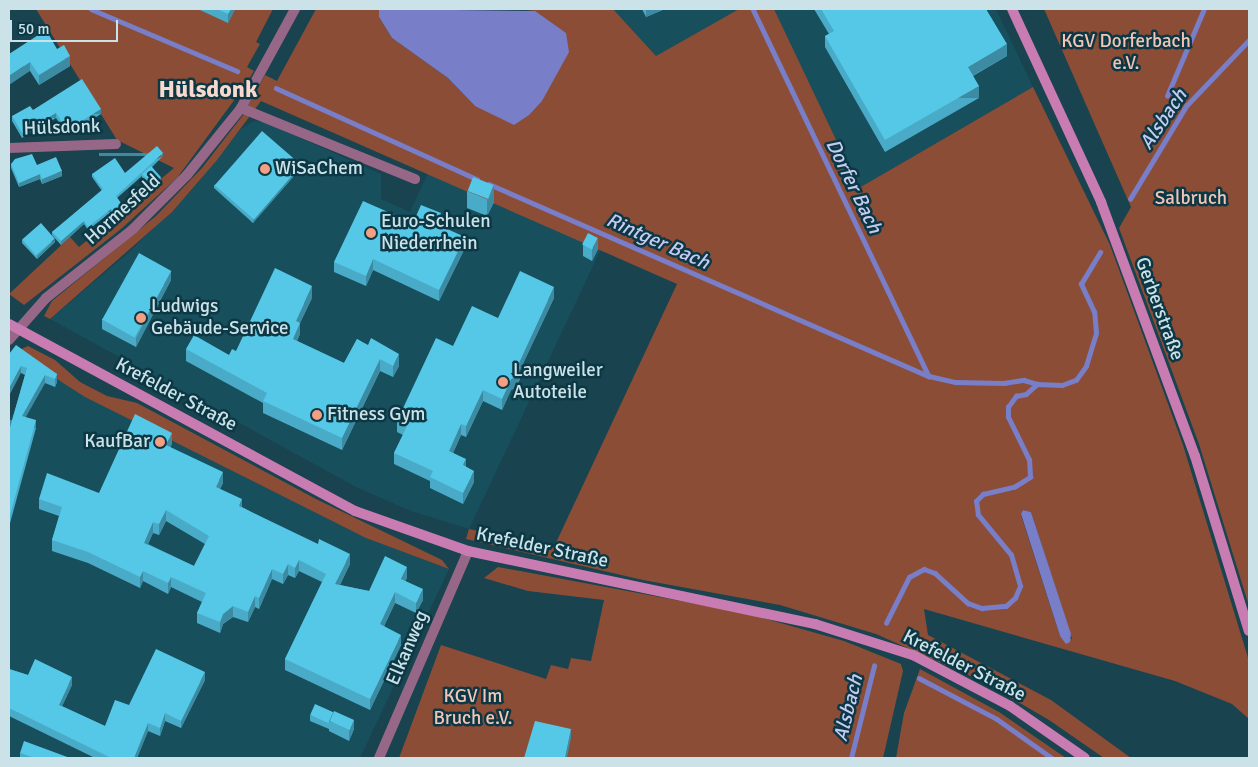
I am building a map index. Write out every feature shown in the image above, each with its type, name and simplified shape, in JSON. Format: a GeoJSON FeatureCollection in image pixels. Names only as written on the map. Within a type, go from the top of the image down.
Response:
{"type":"FeatureCollection","features":[{"type":"Feature","properties":{"kind":"main road","name":"Gerberstraße"},"geometry":{"type":"LineString","coordinates":[[1012,9],[1101,202],[1195,456],[1249,631]]}},
{"type":"Feature","properties":{"kind":"main road","name":"Krefelder Straße"},"geometry":{"type":"LineString","coordinates":[[9,324],[355,511],[421,537],[468,551],[815,624],[912,655],[1010,706],[1085,758]]}},
{"type":"Feature","properties":{"kind":"street","name":"Hormesfeld"},"geometry":{"type":"LineString","coordinates":[[9,340],[46,298],[132,229],[187,175],[243,104],[295,9]]}},
{"type":"Feature","properties":{"kind":"street"},"geometry":{"type":"LineString","coordinates":[[243,104],[415,179]]}},
{"type":"Feature","properties":{"kind":"street","name":"Hülsdonk"},"geometry":{"type":"LineString","coordinates":[[9,148],[116,144]]}},
{"type":"Feature","properties":{"kind":"street","name":"Elkanweg"},"geometry":{"type":"LineString","coordinates":[[379,758],[468,551]]}},
{"type":"Feature","properties":{"kind":"shaded area"},"geometry":{"type":"Polygon","coordinates":[[[613,9],[739,9],[656,56],[613,9]]]}},
{"type":"Feature","properties":{"kind":"shaded area"},"geometry":{"type":"Polygon","coordinates":[[[774,9],[996,9],[1033,87],[859,188],[774,9]]]}},
{"type":"Feature","properties":{"kind":"shaded area"},"geometry":{"type":"Polygon","coordinates":[[[254,121],[264,122],[381,174],[381,199],[410,212],[428,173],[601,249],[469,529],[411,511],[358,488],[50,319],[126,255],[186,196],[240,130],[254,121]]]}},
{"type":"Feature","properties":{"kind":"shaded area"},"geometry":{"type":"Polygon","coordinates":[[[38,368],[117,413],[366,538],[449,569],[360,758],[9,758],[9,420],[38,368]]]}},
{"type":"Feature","properties":{"kind":"green space"},"geometry":{"type":"Polygon","coordinates":[[[36,9],[273,9],[256,42],[260,44],[247,67],[254,71],[177,178],[121,229],[24,305],[9,294],[70,237],[79,247],[174,168],[117,140],[36,9]]]}},
{"type":"Feature","properties":{"kind":"green space"},"geometry":{"type":"Polygon","coordinates":[[[316,9],[379,9],[379,17],[392,38],[448,78],[475,106],[535,11],[518,9],[613,9],[656,56],[739,9],[774,9],[859,188],[1033,87],[1110,245],[1183,445],[1249,661],[1249,719],[1232,704],[1175,681],[924,609],[928,635],[1051,700],[1131,758],[1104,758],[1049,720],[984,682],[876,634],[780,605],[643,580],[466,539],[469,529],[554,547],[677,284],[261,101],[217,160],[172,212],[50,319],[44,316],[52,301],[156,216],[202,168],[243,115],[265,75],[277,81],[316,9]],[[1023,510],[1021,515],[1060,636],[1072,639],[1031,512],[1023,510]]]}},
{"type":"Feature","properties":{"kind":"green space"},"geometry":{"type":"Polygon","coordinates":[[[1044,9],[1249,9],[1249,606],[1199,444],[1119,228],[1131,207],[1044,9]]]}},
{"type":"Feature","properties":{"kind":"green space"},"geometry":{"type":"Polygon","coordinates":[[[28,346],[55,360],[80,382],[107,396],[137,403],[316,499],[442,560],[449,569],[366,538],[85,397],[15,352],[28,346]]]}},
{"type":"Feature","properties":{"kind":"green space","name":"KGV Im Bruch e.V."},"geometry":{"type":"Polygon","coordinates":[[[498,567],[745,613],[844,641],[901,664],[903,671],[883,758],[399,758],[441,645],[546,679],[551,665],[568,669],[571,658],[591,661],[604,600],[528,591],[484,578],[498,567]]]}},
{"type":"Feature","properties":{"kind":"green space"},"geometry":{"type":"Polygon","coordinates":[[[920,669],[999,712],[1066,758],[896,758],[904,713],[920,669]]]}},
{"type":"Feature","properties":{"kind":"water"},"geometry":{"type":"Polygon","coordinates":[[[379,9],[535,11],[566,33],[569,52],[542,101],[529,115],[514,125],[475,106],[448,78],[392,38],[379,17],[379,9]]]}},
{"type":"Feature","properties":{"kind":"water"},"geometry":{"type":"Polygon","coordinates":[[[1023,510],[1031,512],[1071,634],[1070,642],[1066,644],[1060,636],[1021,514],[1023,510]]]}},
{"type":"Feature","properties":{"kind":"building"},"geometry":{"type":"Polygon","coordinates":[[[217,9],[231,9],[228,14],[217,9]]]}},
{"type":"Feature","properties":{"kind":"building"},"geometry":{"type":"Polygon","coordinates":[[[821,9],[986,9],[1007,44],[968,67],[979,86],[885,140],[825,36],[834,31],[821,9]]]}},
{"type":"Feature","properties":{"kind":"building"},"geometry":{"type":"Polygon","coordinates":[[[46,30],[57,49],[64,45],[70,56],[39,75],[30,62],[9,76],[9,54],[46,30]]]}},
{"type":"Feature","properties":{"kind":"building"},"geometry":{"type":"Polygon","coordinates":[[[82,79],[101,109],[67,130],[56,113],[22,133],[12,116],[30,106],[33,110],[82,79]]]}},
{"type":"Feature","properties":{"kind":"building"},"geometry":{"type":"Polygon","coordinates":[[[262,131],[301,165],[254,219],[215,185],[262,131]]]}},
{"type":"Feature","properties":{"kind":"building"},"geometry":{"type":"Polygon","coordinates":[[[157,146],[163,153],[116,196],[123,206],[115,213],[111,209],[88,227],[84,221],[61,241],[52,232],[103,189],[92,174],[115,158],[125,173],[157,146]]]}},
{"type":"Feature","properties":{"kind":"building"},"geometry":{"type":"Polygon","coordinates":[[[32,154],[37,165],[56,157],[62,171],[42,179],[40,174],[19,183],[11,164],[15,159],[32,154]]]}},
{"type":"Feature","properties":{"kind":"building"},"geometry":{"type":"Polygon","coordinates":[[[151,166],[161,177],[152,185],[142,174],[151,166]]]}},
{"type":"Feature","properties":{"kind":"building"},"geometry":{"type":"Polygon","coordinates":[[[473,177],[494,185],[488,199],[468,191],[473,177]]]}},
{"type":"Feature","properties":{"kind":"building"},"geometry":{"type":"Polygon","coordinates":[[[363,201],[413,223],[421,205],[441,213],[436,224],[465,237],[439,290],[373,259],[366,276],[334,262],[363,201]]]}},
{"type":"Feature","properties":{"kind":"building"},"geometry":{"type":"Polygon","coordinates":[[[41,223],[55,239],[36,255],[22,239],[41,223]]]}},
{"type":"Feature","properties":{"kind":"building"},"geometry":{"type":"Polygon","coordinates":[[[588,233],[598,238],[592,250],[582,245],[588,233]]]}},
{"type":"Feature","properties":{"kind":"building"},"geometry":{"type":"Polygon","coordinates":[[[139,253],[171,271],[135,337],[102,319],[139,253]]]}},
{"type":"Feature","properties":{"kind":"building"},"geometry":{"type":"Polygon","coordinates":[[[275,268],[312,286],[296,321],[300,323],[293,339],[344,363],[357,339],[368,345],[371,338],[399,354],[393,366],[380,359],[342,438],[263,401],[267,393],[186,349],[194,335],[229,355],[232,349],[236,351],[275,268]]]}},
{"type":"Feature","properties":{"kind":"building"},"geometry":{"type":"Polygon","coordinates":[[[520,271],[554,287],[519,363],[520,368],[516,377],[511,379],[502,399],[483,390],[466,426],[461,424],[449,451],[466,459],[463,465],[474,471],[463,493],[430,477],[433,471],[394,453],[407,426],[397,421],[436,338],[453,346],[472,306],[498,318],[520,271]]]}},
{"type":"Feature","properties":{"kind":"building"},"geometry":{"type":"Polygon","coordinates":[[[16,345],[57,374],[55,379],[45,375],[22,416],[36,420],[9,519],[9,431],[27,368],[21,366],[9,389],[9,354],[16,345]]]}},
{"type":"Feature","properties":{"kind":"building"},"geometry":{"type":"Polygon","coordinates":[[[135,414],[172,433],[166,445],[223,472],[216,487],[242,499],[239,506],[318,544],[319,539],[350,554],[335,584],[369,591],[385,556],[407,567],[401,579],[423,589],[416,603],[395,592],[380,624],[401,635],[370,699],[285,659],[326,574],[299,560],[295,568],[288,564],[283,574],[272,569],[259,598],[255,596],[248,612],[233,606],[223,614],[220,622],[197,613],[206,593],[171,577],[168,583],[143,571],[140,577],[88,552],[52,540],[62,507],[39,499],[47,473],[99,493],[135,414]],[[166,510],[159,524],[153,522],[144,543],[194,566],[209,536],[166,510]]]}},
{"type":"Feature","properties":{"kind":"building"},"geometry":{"type":"Polygon","coordinates":[[[156,649],[205,672],[181,721],[165,713],[160,728],[148,723],[134,758],[108,758],[9,708],[9,669],[28,675],[35,659],[72,677],[59,705],[105,726],[115,700],[129,705],[156,649]]]}},
{"type":"Feature","properties":{"kind":"building"},"geometry":{"type":"Polygon","coordinates":[[[315,704],[333,712],[328,723],[310,715],[315,704]]]}},
{"type":"Feature","properties":{"kind":"building"},"geometry":{"type":"Polygon","coordinates":[[[334,711],[354,720],[350,730],[330,721],[334,711]]]}},
{"type":"Feature","properties":{"kind":"building"},"geometry":{"type":"Polygon","coordinates":[[[535,721],[571,729],[565,758],[524,758],[535,721]]]}},
{"type":"Feature","properties":{"kind":"building"},"geometry":{"type":"Polygon","coordinates":[[[24,741],[70,758],[35,758],[20,753],[24,741]]]}},
{"type":"Feature","properties":{"kind":"waterway","name":"Rintger Bach"},"geometry":{"type":"LineString","coordinates":[[91,9],[237,71]]}},
{"type":"Feature","properties":{"kind":"waterway","name":"Dorfer Bach"},"geometry":{"type":"LineString","coordinates":[[753,9],[929,376]]}},
{"type":"Feature","properties":{"kind":"waterway"},"geometry":{"type":"LineString","coordinates":[[1167,96],[1204,9]]}},
{"type":"Feature","properties":{"kind":"waterway","name":"Alsbach"},"geometry":{"type":"LineString","coordinates":[[1130,199],[1186,106],[1249,40]]}},
{"type":"Feature","properties":{"kind":"waterway","name":"Rintger Bach"},"geometry":{"type":"LineString","coordinates":[[276,88],[477,179]]}},
{"type":"Feature","properties":{"kind":"waterway","name":"Rintger Bach"},"geometry":{"type":"LineString","coordinates":[[489,184],[929,376],[955,382],[1004,383],[1024,380],[1037,384]]}},
{"type":"Feature","properties":{"kind":"waterway","name":"Alsbach"},"geometry":{"type":"LineString","coordinates":[[886,623],[909,577],[924,569],[935,573],[968,603],[982,608],[1006,606],[1015,598],[1020,586],[1011,555],[978,515],[976,501],[983,494],[1014,487],[1030,477],[1029,460],[1008,417],[1008,407],[1016,396],[1026,394],[1037,384],[1062,385],[1076,380],[1086,366],[1096,333],[1094,312],[1081,284],[1100,252]]}},
{"type":"Feature","properties":{"kind":"waterway","name":"Alsbach"},"geometry":{"type":"LineString","coordinates":[[851,758],[874,666]]}},
{"type":"Feature","properties":{"kind":"waterway"},"geometry":{"type":"LineString","coordinates":[[919,678],[997,719],[1052,758]]}},
{"type":"Feature","properties":{"kind":"place","name":"WiSaChem"},"geometry":{"type":"Point","coordinates":[265,169]}},
{"type":"Feature","properties":{"kind":"place","name":"Euro-Schulen Niederrhein"},"geometry":{"type":"Point","coordinates":[371,233]}},
{"type":"Feature","properties":{"kind":"place","name":"Ludwigs Gebäude-Service"},"geometry":{"type":"Point","coordinates":[141,318]}},
{"type":"Feature","properties":{"kind":"place","name":"Langweiler Autoteile"},"geometry":{"type":"Point","coordinates":[503,382]}},
{"type":"Feature","properties":{"kind":"place","name":"Fitness Gym"},"geometry":{"type":"Point","coordinates":[317,415]}},
{"type":"Feature","properties":{"kind":"place","name":"KaufBar"},"geometry":{"type":"Point","coordinates":[160,442]}},
{"type":"Feature","properties":{"kind":"district","name":"Hülsdonk"},"geometry":{"type":"Point","coordinates":[208,90]}},
{"type":"Feature","properties":{"kind":"park label","name":"KGV Dorferbach e.V."},"geometry":{"type":"Point","coordinates":[1126,53]}},
{"type":"Feature","properties":{"kind":"park label","name":"Salbruch"},"geometry":{"type":"Point","coordinates":[1191,199]}}]}
